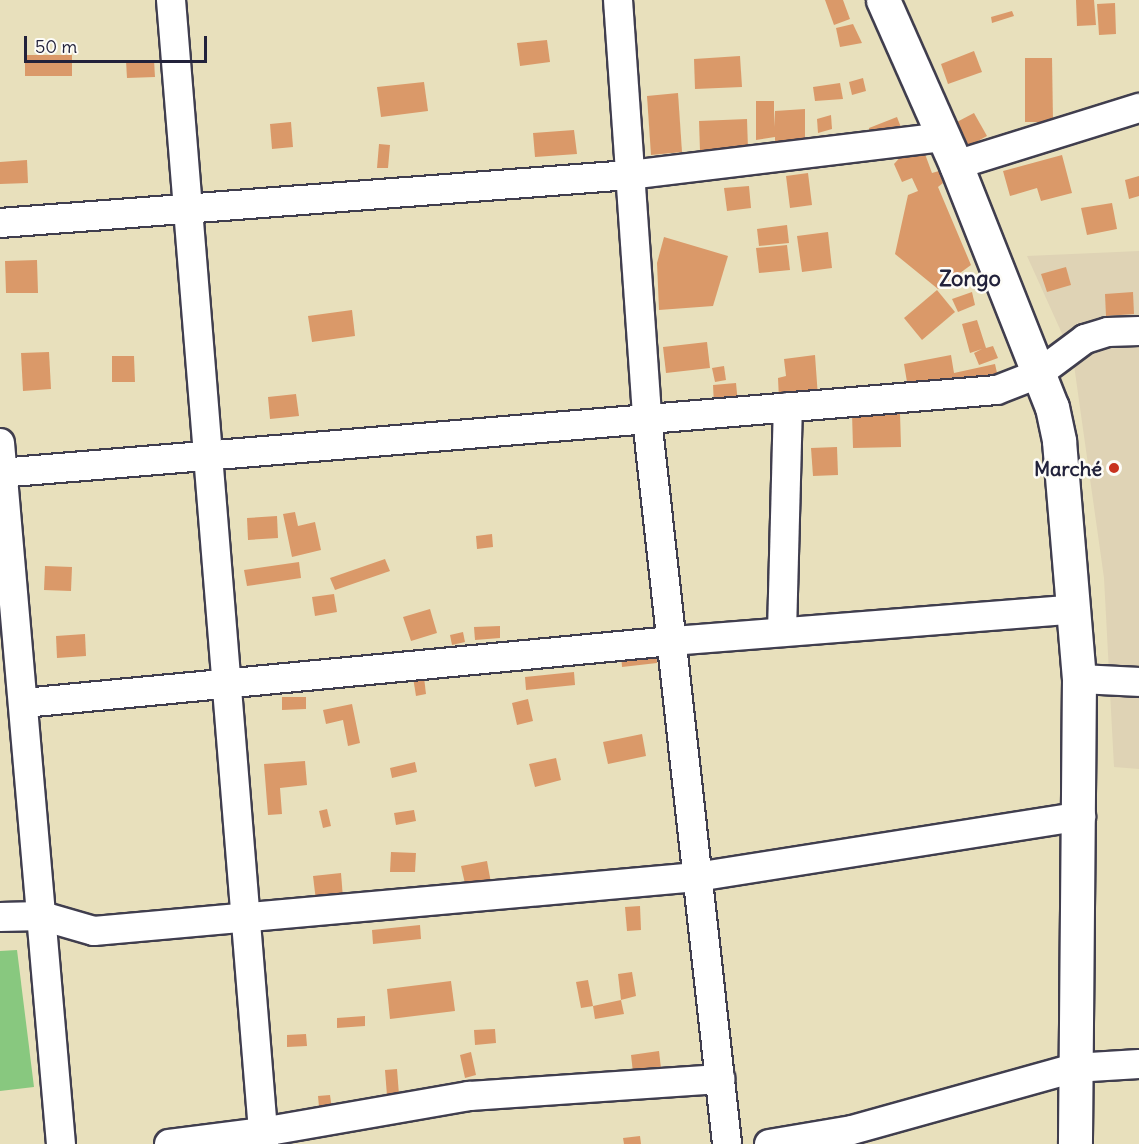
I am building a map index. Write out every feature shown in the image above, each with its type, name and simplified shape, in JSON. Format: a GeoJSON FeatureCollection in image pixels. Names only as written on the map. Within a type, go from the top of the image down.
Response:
{"type":"FeatureCollection","features":[{"type":"Feature","properties":{"kind":"main road"},"geometry":{"type":"LineString","coordinates":[[883,0],[950,151],[1052,407],[1059,441],[1075,609],[1079,679],[1081,816],[1074,1068],[1075,1144]]}},
{"type":"Feature","properties":{"kind":"street"},"geometry":{"type":"LineString","coordinates":[[171,0],[263,1138]]}},
{"type":"Feature","properties":{"kind":"street"},"geometry":{"type":"LineString","coordinates":[[618,0],[647,419],[727,1144]]}},
{"type":"Feature","properties":{"kind":"street"},"geometry":{"type":"LineString","coordinates":[[0,223],[950,151],[1139,108]]}},
{"type":"Feature","properties":{"kind":"street"},"geometry":{"type":"LineString","coordinates":[[2,473],[997,390],[1038,374],[1085,339],[1108,332],[1139,331]]}},
{"type":"Feature","properties":{"kind":"street"},"geometry":{"type":"LineString","coordinates":[[782,632],[788,407]]}},
{"type":"Feature","properties":{"kind":"street"},"geometry":{"type":"LineString","coordinates":[[0,443],[61,1144]]}},
{"type":"Feature","properties":{"kind":"street"},"geometry":{"type":"LineString","coordinates":[[24,703],[672,641],[1075,609]]}},
{"type":"Feature","properties":{"kind":"street"},"geometry":{"type":"LineString","coordinates":[[1079,679],[1139,682]]}},
{"type":"Feature","properties":{"kind":"street"},"geometry":{"type":"LineString","coordinates":[[0,917],[42,916],[94,931],[697,877],[1081,816]]}},
{"type":"Feature","properties":{"kind":"street"},"geometry":{"type":"LineString","coordinates":[[769,1144],[852,1130],[1074,1068],[1139,1064]]}},
{"type":"Feature","properties":{"kind":"street"},"geometry":{"type":"LineString","coordinates":[[170,1144],[263,1138],[469,1096],[720,1079]]}},
{"type":"Feature","properties":{"kind":"shaded area","name":"Marché"},"geometry":{"type":"Polygon","coordinates":[[[1139,251],[1139,769],[1114,767],[1104,578],[1073,358],[1027,256],[1139,251]]]}},
{"type":"Feature","properties":{"kind":"green space"},"geometry":{"type":"Polygon","coordinates":[[[17,950],[34,1087],[0,1091],[0,951],[17,950]]]}},
{"type":"Feature","properties":{"kind":"building"},"geometry":{"type":"Polygon","coordinates":[[[825,0],[843,0],[850,19],[834,25],[825,0]]]}},
{"type":"Feature","properties":{"kind":"building"},"geometry":{"type":"Polygon","coordinates":[[[1076,0],[1094,0],[1096,25],[1077,26],[1076,0]]]}},
{"type":"Feature","properties":{"kind":"building"},"geometry":{"type":"Polygon","coordinates":[[[1115,3],[1116,34],[1099,35],[1097,4],[1115,3]]]}},
{"type":"Feature","properties":{"kind":"building"},"geometry":{"type":"Polygon","coordinates":[[[1012,11],[1014,16],[992,23],[991,17],[1012,11]]]}},
{"type":"Feature","properties":{"kind":"building"},"geometry":{"type":"Polygon","coordinates":[[[853,24],[862,43],[840,47],[836,28],[853,24]]]}},
{"type":"Feature","properties":{"kind":"building"},"geometry":{"type":"Polygon","coordinates":[[[547,40],[550,62],[520,66],[517,43],[547,40]]]}},
{"type":"Feature","properties":{"kind":"building"},"geometry":{"type":"Polygon","coordinates":[[[974,51],[982,72],[948,84],[941,64],[974,51]]]}},
{"type":"Feature","properties":{"kind":"building"},"geometry":{"type":"Polygon","coordinates":[[[25,55],[72,55],[72,76],[25,76],[25,55]]]}},
{"type":"Feature","properties":{"kind":"building"},"geometry":{"type":"Polygon","coordinates":[[[740,56],[742,87],[695,89],[694,59],[740,56]]]}},
{"type":"Feature","properties":{"kind":"building"},"geometry":{"type":"Polygon","coordinates":[[[1025,58],[1052,58],[1053,122],[1025,122],[1025,58]]]}},
{"type":"Feature","properties":{"kind":"building"},"geometry":{"type":"Polygon","coordinates":[[[154,60],[155,77],[127,78],[126,61],[154,60]]]}},
{"type":"Feature","properties":{"kind":"building"},"geometry":{"type":"Polygon","coordinates":[[[863,78],[866,91],[852,95],[849,82],[863,78]]]}},
{"type":"Feature","properties":{"kind":"building"},"geometry":{"type":"Polygon","coordinates":[[[424,82],[428,111],[381,117],[377,87],[424,82]]]}},
{"type":"Feature","properties":{"kind":"building"},"geometry":{"type":"Polygon","coordinates":[[[840,83],[843,99],[815,101],[813,87],[840,83]]]}},
{"type":"Feature","properties":{"kind":"building"},"geometry":{"type":"Polygon","coordinates":[[[678,93],[682,152],[651,155],[647,96],[678,93]]]}},
{"type":"Feature","properties":{"kind":"building"},"geometry":{"type":"Polygon","coordinates":[[[756,101],[774,101],[774,127],[775,111],[805,109],[805,142],[775,144],[775,137],[756,140],[756,101]]]}},
{"type":"Feature","properties":{"kind":"building"},"geometry":{"type":"Polygon","coordinates":[[[974,113],[987,136],[965,148],[953,124],[974,113]]]}},
{"type":"Feature","properties":{"kind":"building"},"geometry":{"type":"Polygon","coordinates":[[[831,115],[832,129],[818,133],[817,119],[831,115]]]}},
{"type":"Feature","properties":{"kind":"building"},"geometry":{"type":"Polygon","coordinates":[[[897,117],[905,138],[871,144],[869,128],[897,117]]]}},
{"type":"Feature","properties":{"kind":"building"},"geometry":{"type":"Polygon","coordinates":[[[747,119],[748,149],[700,151],[699,121],[747,119]]]}},
{"type":"Feature","properties":{"kind":"building"},"geometry":{"type":"Polygon","coordinates":[[[291,122],[293,147],[272,149],[270,124],[291,122]]]}},
{"type":"Feature","properties":{"kind":"building"},"geometry":{"type":"Polygon","coordinates":[[[574,130],[577,154],[535,157],[533,133],[574,130]]]}},
{"type":"Feature","properties":{"kind":"building"},"geometry":{"type":"Polygon","coordinates":[[[379,144],[390,145],[388,168],[377,168],[379,144]]]}},
{"type":"Feature","properties":{"kind":"building"},"geometry":{"type":"Polygon","coordinates":[[[904,153],[925,154],[932,173],[939,171],[943,183],[938,187],[971,265],[938,289],[895,254],[908,195],[918,191],[912,178],[902,182],[894,164],[904,153]]]}},
{"type":"Feature","properties":{"kind":"building"},"geometry":{"type":"Polygon","coordinates":[[[1062,155],[1072,193],[1041,201],[1037,188],[1010,196],[1003,171],[1062,155]]]}},
{"type":"Feature","properties":{"kind":"building"},"geometry":{"type":"Polygon","coordinates":[[[27,160],[28,183],[0,184],[0,162],[27,160]]]}},
{"type":"Feature","properties":{"kind":"building"},"geometry":{"type":"Polygon","coordinates":[[[808,173],[812,205],[790,208],[786,176],[808,173]]]}},
{"type":"Feature","properties":{"kind":"building"},"geometry":{"type":"Polygon","coordinates":[[[1139,176],[1139,196],[1129,199],[1125,180],[1139,176]]]}},
{"type":"Feature","properties":{"kind":"building"},"geometry":{"type":"Polygon","coordinates":[[[749,186],[751,208],[727,211],[724,188],[749,186]]]}},
{"type":"Feature","properties":{"kind":"building"},"geometry":{"type":"Polygon","coordinates":[[[1112,203],[1117,229],[1087,235],[1081,208],[1112,203]]]}},
{"type":"Feature","properties":{"kind":"building"},"geometry":{"type":"Polygon","coordinates":[[[787,225],[789,243],[759,246],[757,229],[787,225]]]}},
{"type":"Feature","properties":{"kind":"building"},"geometry":{"type":"Polygon","coordinates":[[[828,232],[832,268],[802,272],[797,236],[828,232]]]}},
{"type":"Feature","properties":{"kind":"building"},"geometry":{"type":"Polygon","coordinates":[[[664,237],[728,256],[713,306],[659,310],[657,263],[664,237]]]}},
{"type":"Feature","properties":{"kind":"building"},"geometry":{"type":"Polygon","coordinates":[[[787,245],[790,270],[759,273],[756,248],[787,245]]]}},
{"type":"Feature","properties":{"kind":"building"},"geometry":{"type":"Polygon","coordinates":[[[37,260],[38,293],[6,293],[5,261],[37,260]]]}},
{"type":"Feature","properties":{"kind":"building"},"geometry":{"type":"Polygon","coordinates":[[[1066,267],[1071,285],[1047,292],[1041,274],[1066,267]]]}},
{"type":"Feature","properties":{"kind":"building"},"geometry":{"type":"Polygon","coordinates":[[[937,290],[955,312],[922,340],[904,318],[937,290]]]}},
{"type":"Feature","properties":{"kind":"building"},"geometry":{"type":"Polygon","coordinates":[[[972,292],[975,305],[958,312],[952,299],[972,292]]]}},
{"type":"Feature","properties":{"kind":"building"},"geometry":{"type":"Polygon","coordinates":[[[1133,292],[1134,314],[1106,316],[1105,294],[1133,292]]]}},
{"type":"Feature","properties":{"kind":"building"},"geometry":{"type":"Polygon","coordinates":[[[352,310],[355,336],[312,342],[308,316],[352,310]]]}},
{"type":"Feature","properties":{"kind":"building"},"geometry":{"type":"Polygon","coordinates":[[[977,320],[986,348],[993,346],[998,358],[979,365],[974,353],[982,349],[970,353],[962,324],[977,320]]]}},
{"type":"Feature","properties":{"kind":"building"},"geometry":{"type":"Polygon","coordinates":[[[707,342],[710,368],[666,373],[663,347],[707,342]]]}},
{"type":"Feature","properties":{"kind":"building"},"geometry":{"type":"Polygon","coordinates":[[[49,352],[51,389],[23,391],[21,353],[49,352]]]}},
{"type":"Feature","properties":{"kind":"building"},"geometry":{"type":"Polygon","coordinates":[[[815,355],[818,397],[779,400],[778,378],[786,376],[784,359],[815,355]]]}},
{"type":"Feature","properties":{"kind":"building"},"geometry":{"type":"Polygon","coordinates":[[[951,355],[954,373],[995,364],[999,382],[908,388],[904,364],[951,355]]]}},
{"type":"Feature","properties":{"kind":"building"},"geometry":{"type":"Polygon","coordinates":[[[112,356],[134,356],[135,382],[112,382],[112,356]]]}},
{"type":"Feature","properties":{"kind":"building"},"geometry":{"type":"Polygon","coordinates":[[[724,366],[726,380],[715,382],[712,368],[724,366]]]}},
{"type":"Feature","properties":{"kind":"building"},"geometry":{"type":"Polygon","coordinates":[[[736,383],[738,404],[714,406],[713,385],[736,383]]]}},
{"type":"Feature","properties":{"kind":"building"},"geometry":{"type":"Polygon","coordinates":[[[296,394],[299,416],[270,419],[268,397],[296,394]]]}},
{"type":"Feature","properties":{"kind":"building"},"geometry":{"type":"Polygon","coordinates":[[[852,413],[900,413],[901,447],[853,448],[852,413]]]}},
{"type":"Feature","properties":{"kind":"building"},"geometry":{"type":"Polygon","coordinates":[[[837,447],[838,475],[813,476],[811,448],[837,447]]]}},
{"type":"Feature","properties":{"kind":"building"},"geometry":{"type":"Polygon","coordinates":[[[295,512],[298,526],[315,522],[321,550],[292,557],[283,514],[295,512]]]}},
{"type":"Feature","properties":{"kind":"building"},"geometry":{"type":"Polygon","coordinates":[[[277,516],[278,538],[248,540],[247,518],[277,516]]]}},
{"type":"Feature","properties":{"kind":"building"},"geometry":{"type":"Polygon","coordinates":[[[492,534],[493,547],[477,549],[476,536],[492,534]]]}},
{"type":"Feature","properties":{"kind":"building"},"geometry":{"type":"Polygon","coordinates":[[[385,559],[390,571],[335,590],[330,578],[385,559]]]}},
{"type":"Feature","properties":{"kind":"building"},"geometry":{"type":"Polygon","coordinates":[[[299,562],[301,578],[247,586],[244,570],[299,562]]]}},
{"type":"Feature","properties":{"kind":"building"},"geometry":{"type":"Polygon","coordinates":[[[45,566],[72,567],[71,591],[44,590],[45,566]]]}},
{"type":"Feature","properties":{"kind":"building"},"geometry":{"type":"Polygon","coordinates":[[[334,594],[337,612],[315,616],[312,597],[334,594]]]}},
{"type":"Feature","properties":{"kind":"building"},"geometry":{"type":"Polygon","coordinates":[[[430,609],[437,633],[411,641],[403,617],[430,609]]]}},
{"type":"Feature","properties":{"kind":"building"},"geometry":{"type":"Polygon","coordinates":[[[500,626],[500,638],[475,640],[474,627],[500,626]]]}},
{"type":"Feature","properties":{"kind":"building"},"geometry":{"type":"Polygon","coordinates":[[[463,632],[465,642],[452,645],[450,635],[463,632]]]}},
{"type":"Feature","properties":{"kind":"building"},"geometry":{"type":"Polygon","coordinates":[[[85,634],[86,656],[57,658],[56,636],[85,634]]]}},
{"type":"Feature","properties":{"kind":"building"},"geometry":{"type":"Polygon","coordinates":[[[656,650],[657,663],[622,667],[621,654],[656,650]]]}},
{"type":"Feature","properties":{"kind":"building"},"geometry":{"type":"Polygon","coordinates":[[[423,669],[426,694],[416,696],[412,671],[423,669]]]}},
{"type":"Feature","properties":{"kind":"building"},"geometry":{"type":"Polygon","coordinates":[[[574,672],[575,685],[526,690],[525,677],[574,672]]]}},
{"type":"Feature","properties":{"kind":"building"},"geometry":{"type":"Polygon","coordinates":[[[282,697],[306,697],[306,709],[282,710],[282,697]]]}},
{"type":"Feature","properties":{"kind":"building"},"geometry":{"type":"Polygon","coordinates":[[[528,699],[533,721],[517,725],[512,703],[528,699]]]}},
{"type":"Feature","properties":{"kind":"building"},"geometry":{"type":"Polygon","coordinates":[[[352,704],[360,743],[348,746],[343,720],[326,724],[323,710],[352,704]]]}},
{"type":"Feature","properties":{"kind":"building"},"geometry":{"type":"Polygon","coordinates":[[[642,734],[646,756],[608,764],[603,742],[642,734]]]}},
{"type":"Feature","properties":{"kind":"building"},"geometry":{"type":"Polygon","coordinates":[[[556,758],[561,780],[535,787],[529,764],[556,758]]]}},
{"type":"Feature","properties":{"kind":"building"},"geometry":{"type":"Polygon","coordinates":[[[305,761],[307,785],[280,788],[282,814],[268,815],[264,764],[305,761]]]}},
{"type":"Feature","properties":{"kind":"building"},"geometry":{"type":"Polygon","coordinates":[[[415,762],[417,772],[392,778],[390,768],[415,762]]]}},
{"type":"Feature","properties":{"kind":"building"},"geometry":{"type":"Polygon","coordinates":[[[327,809],[331,826],[323,828],[319,811],[327,809]]]}},
{"type":"Feature","properties":{"kind":"building"},"geometry":{"type":"Polygon","coordinates":[[[414,810],[416,821],[396,825],[394,813],[414,810]]]}},
{"type":"Feature","properties":{"kind":"building"},"geometry":{"type":"Polygon","coordinates":[[[391,852],[416,853],[415,872],[390,872],[391,852]]]}},
{"type":"Feature","properties":{"kind":"building"},"geometry":{"type":"Polygon","coordinates":[[[487,861],[491,883],[466,888],[461,866],[487,861]]]}},
{"type":"Feature","properties":{"kind":"building"},"geometry":{"type":"Polygon","coordinates":[[[341,873],[343,898],[316,901],[313,876],[341,873]]]}},
{"type":"Feature","properties":{"kind":"building"},"geometry":{"type":"Polygon","coordinates":[[[640,906],[641,930],[627,931],[625,907],[640,906]]]}},
{"type":"Feature","properties":{"kind":"building"},"geometry":{"type":"Polygon","coordinates":[[[420,925],[421,939],[373,944],[372,930],[420,925]]]}},
{"type":"Feature","properties":{"kind":"building"},"geometry":{"type":"Polygon","coordinates":[[[632,972],[636,996],[621,1000],[618,974],[632,972]]]}},
{"type":"Feature","properties":{"kind":"building"},"geometry":{"type":"Polygon","coordinates":[[[588,980],[593,1006],[581,1008],[576,982],[588,980]]]}},
{"type":"Feature","properties":{"kind":"building"},"geometry":{"type":"Polygon","coordinates":[[[451,981],[455,1011],[390,1019],[387,989],[451,981]]]}},
{"type":"Feature","properties":{"kind":"building"},"geometry":{"type":"Polygon","coordinates":[[[621,1000],[624,1014],[595,1019],[593,1006],[621,1000]]]}},
{"type":"Feature","properties":{"kind":"building"},"geometry":{"type":"Polygon","coordinates":[[[365,1016],[365,1026],[337,1028],[337,1018],[365,1016]]]}},
{"type":"Feature","properties":{"kind":"building"},"geometry":{"type":"Polygon","coordinates":[[[495,1029],[496,1043],[475,1045],[474,1030],[495,1029]]]}},
{"type":"Feature","properties":{"kind":"building"},"geometry":{"type":"Polygon","coordinates":[[[306,1034],[307,1046],[287,1047],[287,1035],[306,1034]]]}},
{"type":"Feature","properties":{"kind":"building"},"geometry":{"type":"Polygon","coordinates":[[[659,1051],[662,1077],[634,1081],[631,1055],[659,1051]]]}},
{"type":"Feature","properties":{"kind":"building"},"geometry":{"type":"Polygon","coordinates":[[[471,1052],[476,1075],[465,1078],[460,1055],[471,1052]]]}},
{"type":"Feature","properties":{"kind":"building"},"geometry":{"type":"Polygon","coordinates":[[[397,1069],[399,1095],[387,1096],[385,1070],[397,1069]]]}},
{"type":"Feature","properties":{"kind":"building"},"geometry":{"type":"Polygon","coordinates":[[[330,1095],[333,1117],[320,1118],[318,1096],[330,1095]]]}},
{"type":"Feature","properties":{"kind":"building"},"geometry":{"type":"Polygon","coordinates":[[[640,1136],[641,1144],[624,1144],[623,1138],[640,1136]]]}},
{"type":"Feature","properties":{"kind":"place","name":"Marché"},"geometry":{"type":"Point","coordinates":[1114,468]}},
{"type":"Feature","properties":{"kind":"district","name":"Zongo"},"geometry":{"type":"Point","coordinates":[970,279]}}]}
